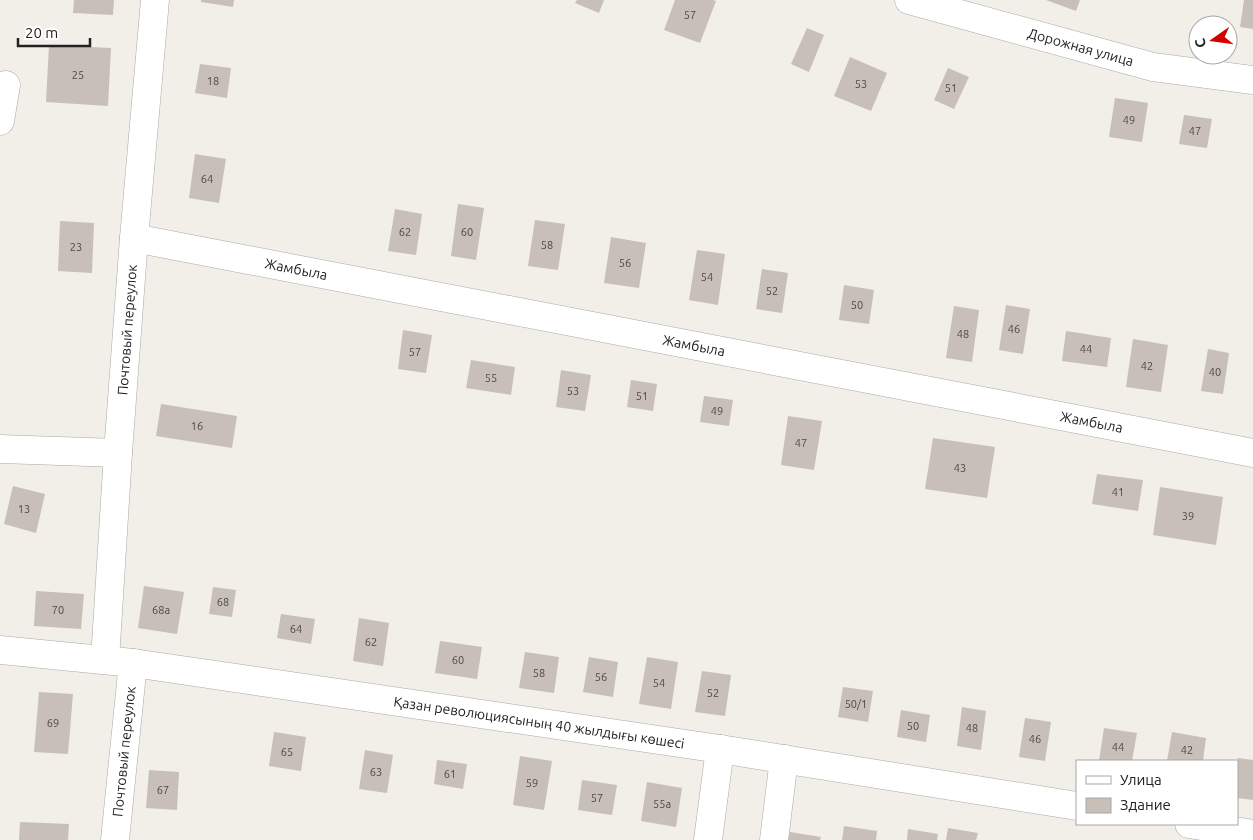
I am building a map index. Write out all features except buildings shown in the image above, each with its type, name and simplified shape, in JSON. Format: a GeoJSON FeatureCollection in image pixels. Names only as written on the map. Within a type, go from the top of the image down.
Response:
{"type":"FeatureCollection","features":[{"type":"Feature","properties":{"kind":"street","name":"Почтовый переулок"},"geometry":{"type":"LineString","coordinates":[[105,660],[134,238],[155,0]]}},
{"type":"Feature","properties":{"kind":"street","name":"Дорожная улица"},"geometry":{"type":"LineString","coordinates":[[909,0],[1153,67],[1253,80]]}},
{"type":"Feature","properties":{"kind":"street"},"geometry":{"type":"LineString","coordinates":[[0,121],[6,85]]}},
{"type":"Feature","properties":{"kind":"street","name":"Жамбыла"},"geometry":{"type":"LineString","coordinates":[[134,238],[1253,453]]}},
{"type":"Feature","properties":{"kind":"street"},"geometry":{"type":"LineString","coordinates":[[0,449],[118,453]]}},
{"type":"Feature","properties":{"kind":"street","name":"Қазан революциясының 40 жылдығы көшесі"},"geometry":{"type":"LineString","coordinates":[[0,650],[133,663],[720,749],[1076,806]]}},
{"type":"Feature","properties":{"kind":"street","name":"Почтовый переулок"},"geometry":{"type":"LineString","coordinates":[[115,840],[133,663]]}},
{"type":"Feature","properties":{"kind":"street"},"geometry":{"type":"LineString","coordinates":[[708,840],[720,749]]}},
{"type":"Feature","properties":{"kind":"street"},"geometry":{"type":"LineString","coordinates":[[774,840],[784,759]]}},
{"type":"Feature","properties":{"kind":"street"},"geometry":{"type":"LineString","coordinates":[[1195,825],[1253,834]]}}]}
